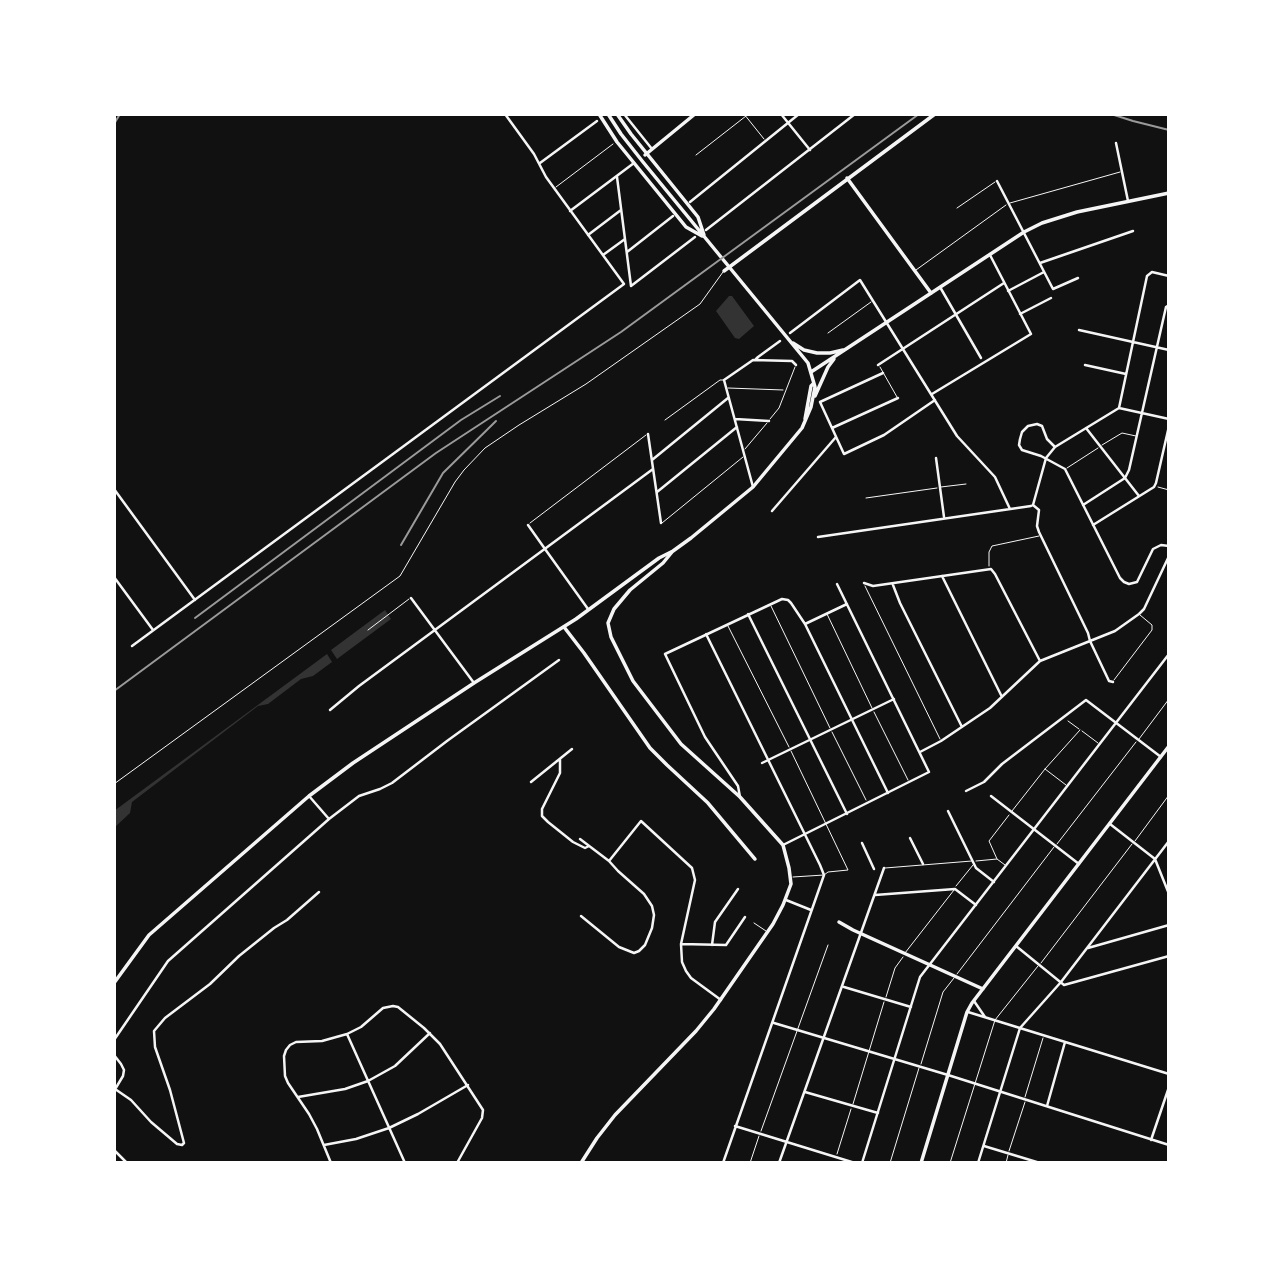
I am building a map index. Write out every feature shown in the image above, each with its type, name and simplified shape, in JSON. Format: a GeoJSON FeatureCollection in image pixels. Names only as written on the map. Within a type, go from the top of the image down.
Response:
{"type":"FeatureCollection","features":[{"type":"Feature","properties":{"kind":"street"},"geometry":{"type":"LineString","coordinates":[[505,114],[570,211],[624,284],[631,286]]}},
{"type":"Feature","properties":{"kind":"street"},"geometry":{"type":"LineString","coordinates":[[599,114],[611,134],[686,227],[695,235],[704,236]]}},
{"type":"Feature","properties":{"kind":"street"},"geometry":{"type":"LineString","coordinates":[[608,114],[621,134],[806,360],[815,387],[813,401]]}},
{"type":"Feature","properties":{"kind":"street"},"geometry":{"type":"LineString","coordinates":[[617,114],[698,217],[704,229],[704,236]]}},
{"type":"Feature","properties":{"kind":"street"},"geometry":{"type":"LineString","coordinates":[[624,114],[652,149]]}},
{"type":"Feature","properties":{"kind":"street"},"geometry":{"type":"LineString","coordinates":[[646,154],[695,114]]}},
{"type":"Feature","properties":{"kind":"street"},"geometry":{"type":"LineString","coordinates":[[781,114],[810,150]]}},
{"type":"Feature","properties":{"kind":"street"},"geometry":{"type":"LineString","coordinates":[[690,202],[799,114]]}},
{"type":"Feature","properties":{"kind":"street"},"geometry":{"type":"LineString","coordinates":[[704,229],[855,114]]}},
{"type":"Feature","properties":{"kind":"street"},"geometry":{"type":"LineString","coordinates":[[724,271],[935,114]]}},
{"type":"Feature","properties":{"kind":"street"},"geometry":{"type":"LineString","coordinates":[[539,163],[597,121]]}},
{"type":"Feature","properties":{"kind":"street"},"geometry":{"type":"LineString","coordinates":[[1116,143],[1128,201]]}},
{"type":"Feature","properties":{"kind":"street"},"geometry":{"type":"LineString","coordinates":[[570,211],[635,162]]}},
{"type":"Feature","properties":{"kind":"street"},"geometry":{"type":"LineString","coordinates":[[617,177],[631,286]]}},
{"type":"Feature","properties":{"kind":"street"},"geometry":{"type":"LineString","coordinates":[[847,178],[931,293]]}},
{"type":"Feature","properties":{"kind":"street"},"geometry":{"type":"LineString","coordinates":[[997,181],[1053,289],[1078,278]]}},
{"type":"Feature","properties":{"kind":"street"},"geometry":{"type":"LineString","coordinates":[[811,372],[1024,232],[1077,212],[1169,193]]}},
{"type":"Feature","properties":{"kind":"street"},"geometry":{"type":"LineString","coordinates":[[588,234],[621,210]]}},
{"type":"Feature","properties":{"kind":"street"},"geometry":{"type":"LineString","coordinates":[[626,252],[673,216]]}},
{"type":"Feature","properties":{"kind":"street"},"geometry":{"type":"LineString","coordinates":[[1040,263],[1133,231]]}},
{"type":"Feature","properties":{"kind":"street"},"geometry":{"type":"LineString","coordinates":[[631,286],[695,235]]}},
{"type":"Feature","properties":{"kind":"street"},"geometry":{"type":"LineString","coordinates":[[603,255],[625,239]]}},
{"type":"Feature","properties":{"kind":"street"},"geometry":{"type":"LineString","coordinates":[[932,394],[1031,334],[990,255]]}},
{"type":"Feature","properties":{"kind":"street"},"geometry":{"type":"LineString","coordinates":[[1008,290],[1044,272]]}},
{"type":"Feature","properties":{"kind":"street"},"geometry":{"type":"LineString","coordinates":[[1119,408],[1147,276],[1152,272],[1169,276]]}},
{"type":"Feature","properties":{"kind":"street"},"geometry":{"type":"LineString","coordinates":[[790,333],[860,280],[964,445],[995,477],[1010,509]]}},
{"type":"Feature","properties":{"kind":"street"},"geometry":{"type":"LineString","coordinates":[[878,365],[1004,283]]}},
{"type":"Feature","properties":{"kind":"street"},"geometry":{"type":"LineString","coordinates":[[132,646],[624,284]]}},
{"type":"Feature","properties":{"kind":"street"},"geometry":{"type":"LineString","coordinates":[[940,287],[981,358]]}},
{"type":"Feature","properties":{"kind":"street"},"geometry":{"type":"LineString","coordinates":[[1020,314],[1051,298]]}},
{"type":"Feature","properties":{"kind":"street"},"geometry":{"type":"LineString","coordinates":[[1083,505],[1125,478],[1129,470],[1166,307],[1169,305]]}},
{"type":"Feature","properties":{"kind":"street"},"geometry":{"type":"LineString","coordinates":[[1079,330],[1169,350]]}},
{"type":"Feature","properties":{"kind":"street"},"geometry":{"type":"LineString","coordinates":[[787,339],[817,353],[848,349]]}},
{"type":"Feature","properties":{"kind":"street"},"geometry":{"type":"LineString","coordinates":[[756,359],[780,341]]}},
{"type":"Feature","properties":{"kind":"street"},"geometry":{"type":"LineString","coordinates":[[805,420],[827,369],[837,356]]}},
{"type":"Feature","properties":{"kind":"street"},"geometry":{"type":"LineString","coordinates":[[753,487],[724,380],[750,360],[792,361],[796,365]]}},
{"type":"Feature","properties":{"kind":"street"},"geometry":{"type":"LineString","coordinates":[[1085,365],[1126,374]]}},
{"type":"Feature","properties":{"kind":"street"},"geometry":{"type":"LineString","coordinates":[[813,401],[820,402],[883,373]]}},
{"type":"Feature","properties":{"kind":"street"},"geometry":{"type":"LineString","coordinates":[[581,1163],[615,1115],[696,1031],[721,1000],[768,932],[786,900],[791,884],[783,845],[740,797],[681,744],[633,681],[609,630],[610,617],[630,590],[663,563],[673,551],[753,487],[802,428],[813,384]]}},
{"type":"Feature","properties":{"kind":"street"},"geometry":{"type":"LineString","coordinates":[[652,460],[729,398]]}},
{"type":"Feature","properties":{"kind":"street"},"geometry":{"type":"LineString","coordinates":[[832,428],[898,398]]}},
{"type":"Feature","properties":{"kind":"street"},"geometry":{"type":"LineString","coordinates":[[820,402],[844,454],[884,435],[935,400]]}},
{"type":"Feature","properties":{"kind":"street"},"geometry":{"type":"LineString","coordinates":[[1034,505],[1046,458],[1055,447],[1119,408],[1169,419]]}},
{"type":"Feature","properties":{"kind":"street"},"geometry":{"type":"LineString","coordinates":[[735,419],[769,421]]}},
{"type":"Feature","properties":{"kind":"street"},"geometry":{"type":"LineString","coordinates":[[1055,447],[1048,442],[1042,426],[1037,424],[1024,429],[1020,439],[1020,448],[1024,452],[1035,453],[1065,469],[1124,583],[1134,583],[1140,579],[1153,549],[1161,545],[1169,546]]}},
{"type":"Feature","properties":{"kind":"street"},"geometry":{"type":"LineString","coordinates":[[1093,525],[1154,486],[1169,426]]}},
{"type":"Feature","properties":{"kind":"street"},"geometry":{"type":"LineString","coordinates":[[657,492],[737,427]]}},
{"type":"Feature","properties":{"kind":"street"},"geometry":{"type":"LineString","coordinates":[[1086,428],[1139,496]]}},
{"type":"Feature","properties":{"kind":"street"},"geometry":{"type":"LineString","coordinates":[[648,434],[661,523]]}},
{"type":"Feature","properties":{"kind":"street"},"geometry":{"type":"LineString","coordinates":[[772,511],[836,436]]}},
{"type":"Feature","properties":{"kind":"street"},"geometry":{"type":"LineString","coordinates":[[936,458],[944,519]]}},
{"type":"Feature","properties":{"kind":"street"},"geometry":{"type":"LineString","coordinates":[[330,710],[653,469]]}},
{"type":"Feature","properties":{"kind":"street"},"geometry":{"type":"LineString","coordinates":[[114,489],[115,495],[195,600]]}},
{"type":"Feature","properties":{"kind":"street"},"geometry":{"type":"LineString","coordinates":[[818,537],[1034,505]]}},
{"type":"Feature","properties":{"kind":"street"},"geometry":{"type":"LineString","coordinates":[[1034,505],[1039,510],[1037,526],[1040,536],[1109,681],[1113,682]]}},
{"type":"Feature","properties":{"kind":"street"},"geometry":{"type":"LineString","coordinates":[[528,525],[589,610]]}},
{"type":"Feature","properties":{"kind":"street"},"geometry":{"type":"LineString","coordinates":[[114,983],[149,935],[309,796],[353,762],[564,627],[659,558],[673,551]]}},
{"type":"Feature","properties":{"kind":"street"},"geometry":{"type":"LineString","coordinates":[[920,752],[990,708],[1040,662],[1119,629],[1139,614],[1144,609],[1169,556]]}},
{"type":"Feature","properties":{"kind":"street"},"geometry":{"type":"LineString","coordinates":[[864,583],[873,586],[992,570],[1040,662]]}},
{"type":"Feature","properties":{"kind":"street"},"geometry":{"type":"LineString","coordinates":[[942,576],[1002,697]]}},
{"type":"Feature","properties":{"kind":"street"},"geometry":{"type":"LineString","coordinates":[[114,577],[153,630]]}},
{"type":"Feature","properties":{"kind":"street"},"geometry":{"type":"LineString","coordinates":[[783,845],[929,772],[837,584]]}},
{"type":"Feature","properties":{"kind":"street"},"geometry":{"type":"LineString","coordinates":[[892,584],[962,727]]}},
{"type":"Feature","properties":{"kind":"street"},"geometry":{"type":"LineString","coordinates":[[411,598],[474,683]]}},
{"type":"Feature","properties":{"kind":"street"},"geometry":{"type":"LineString","coordinates":[[740,797],[738,786],[705,737],[664,654],[782,599],[788,600],[806,624],[888,793]]}},
{"type":"Feature","properties":{"kind":"street"},"geometry":{"type":"LineString","coordinates":[[806,624],[847,604]]}},
{"type":"Feature","properties":{"kind":"street"},"geometry":{"type":"LineString","coordinates":[[748,614],[847,814]]}},
{"type":"Feature","properties":{"kind":"street"},"geometry":{"type":"LineString","coordinates":[[564,627],[650,748],[708,803],[755,859]]}},
{"type":"Feature","properties":{"kind":"street"},"geometry":{"type":"LineString","coordinates":[[706,634],[824,875],[723,1163]]}},
{"type":"Feature","properties":{"kind":"street"},"geometry":{"type":"LineString","coordinates":[[862,1163],[920,978],[1169,654]]}},
{"type":"Feature","properties":{"kind":"street"},"geometry":{"type":"LineString","coordinates":[[114,1040],[168,961],[329,819],[359,796],[392,783],[559,660]]}},
{"type":"Feature","properties":{"kind":"street"},"geometry":{"type":"LineString","coordinates":[[762,763],[894,699]]}},
{"type":"Feature","properties":{"kind":"street"},"geometry":{"type":"LineString","coordinates":[[966,791],[984,782],[1002,764],[1086,700],[1161,757]]}},
{"type":"Feature","properties":{"kind":"street"},"geometry":{"type":"LineString","coordinates":[[921,1163],[967,1012],[1169,746]]}},
{"type":"Feature","properties":{"kind":"street"},"geometry":{"type":"LineString","coordinates":[[531,782],[572,749]]}},
{"type":"Feature","properties":{"kind":"street"},"geometry":{"type":"LineString","coordinates":[[560,758],[560,772],[542,809],[542,816],[573,842],[585,848],[589,846]]}},
{"type":"Feature","properties":{"kind":"street"},"geometry":{"type":"LineString","coordinates":[[309,796],[329,819]]}},
{"type":"Feature","properties":{"kind":"street"},"geometry":{"type":"LineString","coordinates":[[991,796],[1079,864]]}},
{"type":"Feature","properties":{"kind":"street"},"geometry":{"type":"LineString","coordinates":[[948,811],[976,868],[994,882]]}},
{"type":"Feature","properties":{"kind":"street"},"geometry":{"type":"LineString","coordinates":[[609,861],[641,821],[688,864],[694,872],[694,885],[681,944],[682,962],[688,975],[721,1000]]}},
{"type":"Feature","properties":{"kind":"street"},"geometry":{"type":"LineString","coordinates":[[1110,824],[1156,859],[1169,894]]}},
{"type":"Feature","properties":{"kind":"street"},"geometry":{"type":"LineString","coordinates":[[910,838],[923,864]]}},
{"type":"Feature","properties":{"kind":"street"},"geometry":{"type":"LineString","coordinates":[[580,839],[609,861],[644,894],[654,910],[650,933],[643,948],[637,952],[619,947],[581,916]]}},
{"type":"Feature","properties":{"kind":"street"},"geometry":{"type":"LineString","coordinates":[[978,1163],[1020,1028],[1061,982],[1169,842]]}},
{"type":"Feature","properties":{"kind":"street"},"geometry":{"type":"LineString","coordinates":[[862,843],[874,869]]}},
{"type":"Feature","properties":{"kind":"street"},"geometry":{"type":"LineString","coordinates":[[779,1163],[884,868]]}},
{"type":"Feature","properties":{"kind":"street"},"geometry":{"type":"LineString","coordinates":[[712,945],[715,922],[738,889]]}},
{"type":"Feature","properties":{"kind":"street"},"geometry":{"type":"LineString","coordinates":[[875,895],[955,889],[976,905]]}},
{"type":"Feature","properties":{"kind":"street"},"geometry":{"type":"LineString","coordinates":[[114,1055],[124,1070],[114,1090],[131,1100],[177,1144],[184,1143],[155,1047],[154,1031],[165,1018],[211,984],[239,956],[319,892]]}},
{"type":"Feature","properties":{"kind":"street"},"geometry":{"type":"LineString","coordinates":[[786,900],[811,910]]}},
{"type":"Feature","properties":{"kind":"street"},"geometry":{"type":"LineString","coordinates":[[681,944],[726,945],[746,917]]}},
{"type":"Feature","properties":{"kind":"street"},"geometry":{"type":"LineString","coordinates":[[839,922],[983,989]]}},
{"type":"Feature","properties":{"kind":"street"},"geometry":{"type":"LineString","coordinates":[[1087,948],[1169,925]]}},
{"type":"Feature","properties":{"kind":"street"},"geometry":{"type":"LineString","coordinates":[[1016,946],[1064,985],[1169,956]]}},
{"type":"Feature","properties":{"kind":"street"},"geometry":{"type":"LineString","coordinates":[[843,987],[911,1007]]}},
{"type":"Feature","properties":{"kind":"street"},"geometry":{"type":"LineString","coordinates":[[974,1001],[985,1017]]}},
{"type":"Feature","properties":{"kind":"street"},"geometry":{"type":"LineString","coordinates":[[331,1163],[309,1114],[285,1076],[286,1050],[296,1042],[322,1041],[346,1034],[361,1027],[388,1006],[398,1007],[430,1033],[446,1051],[484,1113],[457,1163]]}},
{"type":"Feature","properties":{"kind":"street"},"geometry":{"type":"LineString","coordinates":[[967,1012],[1169,1074]]}},
{"type":"Feature","properties":{"kind":"street"},"geometry":{"type":"LineString","coordinates":[[774,1023],[1169,1145]]}},
{"type":"Feature","properties":{"kind":"street"},"geometry":{"type":"LineString","coordinates":[[298,1097],[345,1090],[368,1081],[395,1066],[430,1033]]}},
{"type":"Feature","properties":{"kind":"street"},"geometry":{"type":"LineString","coordinates":[[346,1034],[405,1163]]}},
{"type":"Feature","properties":{"kind":"street"},"geometry":{"type":"LineString","coordinates":[[1046,1106],[1065,1042]]}},
{"type":"Feature","properties":{"kind":"street"},"geometry":{"type":"LineString","coordinates":[[324,1145],[389,1128],[468,1085]]}},
{"type":"Feature","properties":{"kind":"street"},"geometry":{"type":"LineString","coordinates":[[1151,1140],[1169,1087]]}},
{"type":"Feature","properties":{"kind":"street"},"geometry":{"type":"LineString","coordinates":[[805,1091],[878,1113]]}},
{"type":"Feature","properties":{"kind":"street"},"geometry":{"type":"LineString","coordinates":[[735,1126],[855,1163]]}},
{"type":"Feature","properties":{"kind":"street"},"geometry":{"type":"LineString","coordinates":[[984,1146],[1040,1163]]}},
{"type":"Feature","properties":{"kind":"street"},"geometry":{"type":"LineString","coordinates":[[114,1150],[127,1163]]}},
{"type":"Feature","properties":{"kind":"lane"},"geometry":{"type":"LineString","coordinates":[[696,155],[745,115],[766,141]]}},
{"type":"Feature","properties":{"kind":"lane"},"geometry":{"type":"LineString","coordinates":[[554,189],[613,144]]}},
{"type":"Feature","properties":{"kind":"lane"},"geometry":{"type":"LineString","coordinates":[[915,271],[1008,203],[1122,171]]}},
{"type":"Feature","properties":{"kind":"lane"},"geometry":{"type":"LineString","coordinates":[[957,208],[997,181]]}},
{"type":"Feature","properties":{"kind":"lane"},"geometry":{"type":"LineString","coordinates":[[114,784],[400,576],[455,482],[485,448],[586,384],[701,304],[724,271]]}},
{"type":"Feature","properties":{"kind":"lane"},"geometry":{"type":"LineString","coordinates":[[828,333],[873,301]]}},
{"type":"Feature","properties":{"kind":"lane"},"geometry":{"type":"LineString","coordinates":[[743,451],[779,408],[796,365]]}},
{"type":"Feature","properties":{"kind":"lane"},"geometry":{"type":"LineString","coordinates":[[878,365],[898,398]]}},
{"type":"Feature","properties":{"kind":"lane"},"geometry":{"type":"LineString","coordinates":[[665,420],[720,380],[724,380]]}},
{"type":"Feature","properties":{"kind":"lane"},"geometry":{"type":"LineString","coordinates":[[726,388],[786,391]]}},
{"type":"Feature","properties":{"kind":"lane"},"geometry":{"type":"LineString","coordinates":[[1065,469],[1122,433],[1137,436]]}},
{"type":"Feature","properties":{"kind":"lane"},"geometry":{"type":"LineString","coordinates":[[528,525],[648,434]]}},
{"type":"Feature","properties":{"kind":"lane"},"geometry":{"type":"LineString","coordinates":[[661,523],[744,456]]}},
{"type":"Feature","properties":{"kind":"lane"},"geometry":{"type":"LineString","coordinates":[[866,498],[966,484]]}},
{"type":"Feature","properties":{"kind":"lane"},"geometry":{"type":"LineString","coordinates":[[1154,486],[1169,490]]}},
{"type":"Feature","properties":{"kind":"lane"},"geometry":{"type":"LineString","coordinates":[[989,569],[989,552],[992,546],[1040,536]]}},
{"type":"Feature","properties":{"kind":"lane"},"geometry":{"type":"LineString","coordinates":[[864,583],[941,741]]}},
{"type":"Feature","properties":{"kind":"lane"},"geometry":{"type":"LineString","coordinates":[[368,630],[411,598]]}},
{"type":"Feature","properties":{"kind":"lane"},"geometry":{"type":"LineString","coordinates":[[770,604],[867,803]]}},
{"type":"Feature","properties":{"kind":"lane"},"geometry":{"type":"LineString","coordinates":[[827,613],[909,782]]}},
{"type":"Feature","properties":{"kind":"lane"},"geometry":{"type":"LineString","coordinates":[[1113,682],[1152,630],[1152,625],[1139,614]]}},
{"type":"Feature","properties":{"kind":"lane"},"geometry":{"type":"LineString","coordinates":[[727,624],[848,870],[790,877]]}},
{"type":"Feature","properties":{"kind":"lane"},"geometry":{"type":"LineString","coordinates":[[890,1163],[943,992],[1169,699]]}},
{"type":"Feature","properties":{"kind":"lane"},"geometry":{"type":"LineString","coordinates":[[1068,720],[1100,745]]}},
{"type":"Feature","properties":{"kind":"lane"},"geometry":{"type":"LineString","coordinates":[[1006,866],[998,859],[989,841],[1045,769],[1080,730]]}},
{"type":"Feature","properties":{"kind":"lane"},"geometry":{"type":"LineString","coordinates":[[1045,769],[1068,787]]}},
{"type":"Feature","properties":{"kind":"lane"},"geometry":{"type":"LineString","coordinates":[[950,1163],[995,1020],[1169,795]]}},
{"type":"Feature","properties":{"kind":"lane"},"geometry":{"type":"LineString","coordinates":[[884,868],[998,859]]}},
{"type":"Feature","properties":{"kind":"lane"},"geometry":{"type":"LineString","coordinates":[[834,1163],[895,968],[973,862]]}},
{"type":"Feature","properties":{"kind":"lane"},"geometry":{"type":"LineString","coordinates":[[754,923],[768,932]]}},
{"type":"Feature","properties":{"kind":"lane"},"geometry":{"type":"LineString","coordinates":[[750,1163],[828,945]]}},
{"type":"Feature","properties":{"kind":"lane"},"geometry":{"type":"LineString","coordinates":[[1006,1163],[1043,1035]]}},
{"type":"Feature","properties":{"kind":"shaded area"},"geometry":{"type":"Polygon","coordinates":[[[732,296],[754,326],[739,339],[735,338],[716,311],[732,296]]]}},
{"type":"Feature","properties":{"kind":"shaded area"},"geometry":{"type":"Polygon","coordinates":[[[385,610],[391,619],[337,659],[331,650],[385,610]]]}},
{"type":"Feature","properties":{"kind":"shaded area"},"geometry":{"type":"Polygon","coordinates":[[[327,654],[332,662],[313,676],[301,679],[268,704],[258,706],[132,802],[130,813],[114,828],[114,811],[327,654]]]}},
{"type":"Feature","properties":{"kind":"railway"},"geometry":{"type":"LineString","coordinates":[[114,124],[120,114]]}},
{"type":"Feature","properties":{"kind":"railway"},"geometry":{"type":"LineString","coordinates":[[114,691],[436,453],[621,332],[919,114]]}},
{"type":"Feature","properties":{"kind":"railway"},"geometry":{"type":"LineString","coordinates":[[1111,114],[1169,130]]}},
{"type":"Feature","properties":{"kind":"railway"},"geometry":{"type":"LineString","coordinates":[[195,618],[461,420],[500,396]]}},
{"type":"Feature","properties":{"kind":"railway"},"geometry":{"type":"LineString","coordinates":[[401,545],[443,473],[496,421]]}}]}
